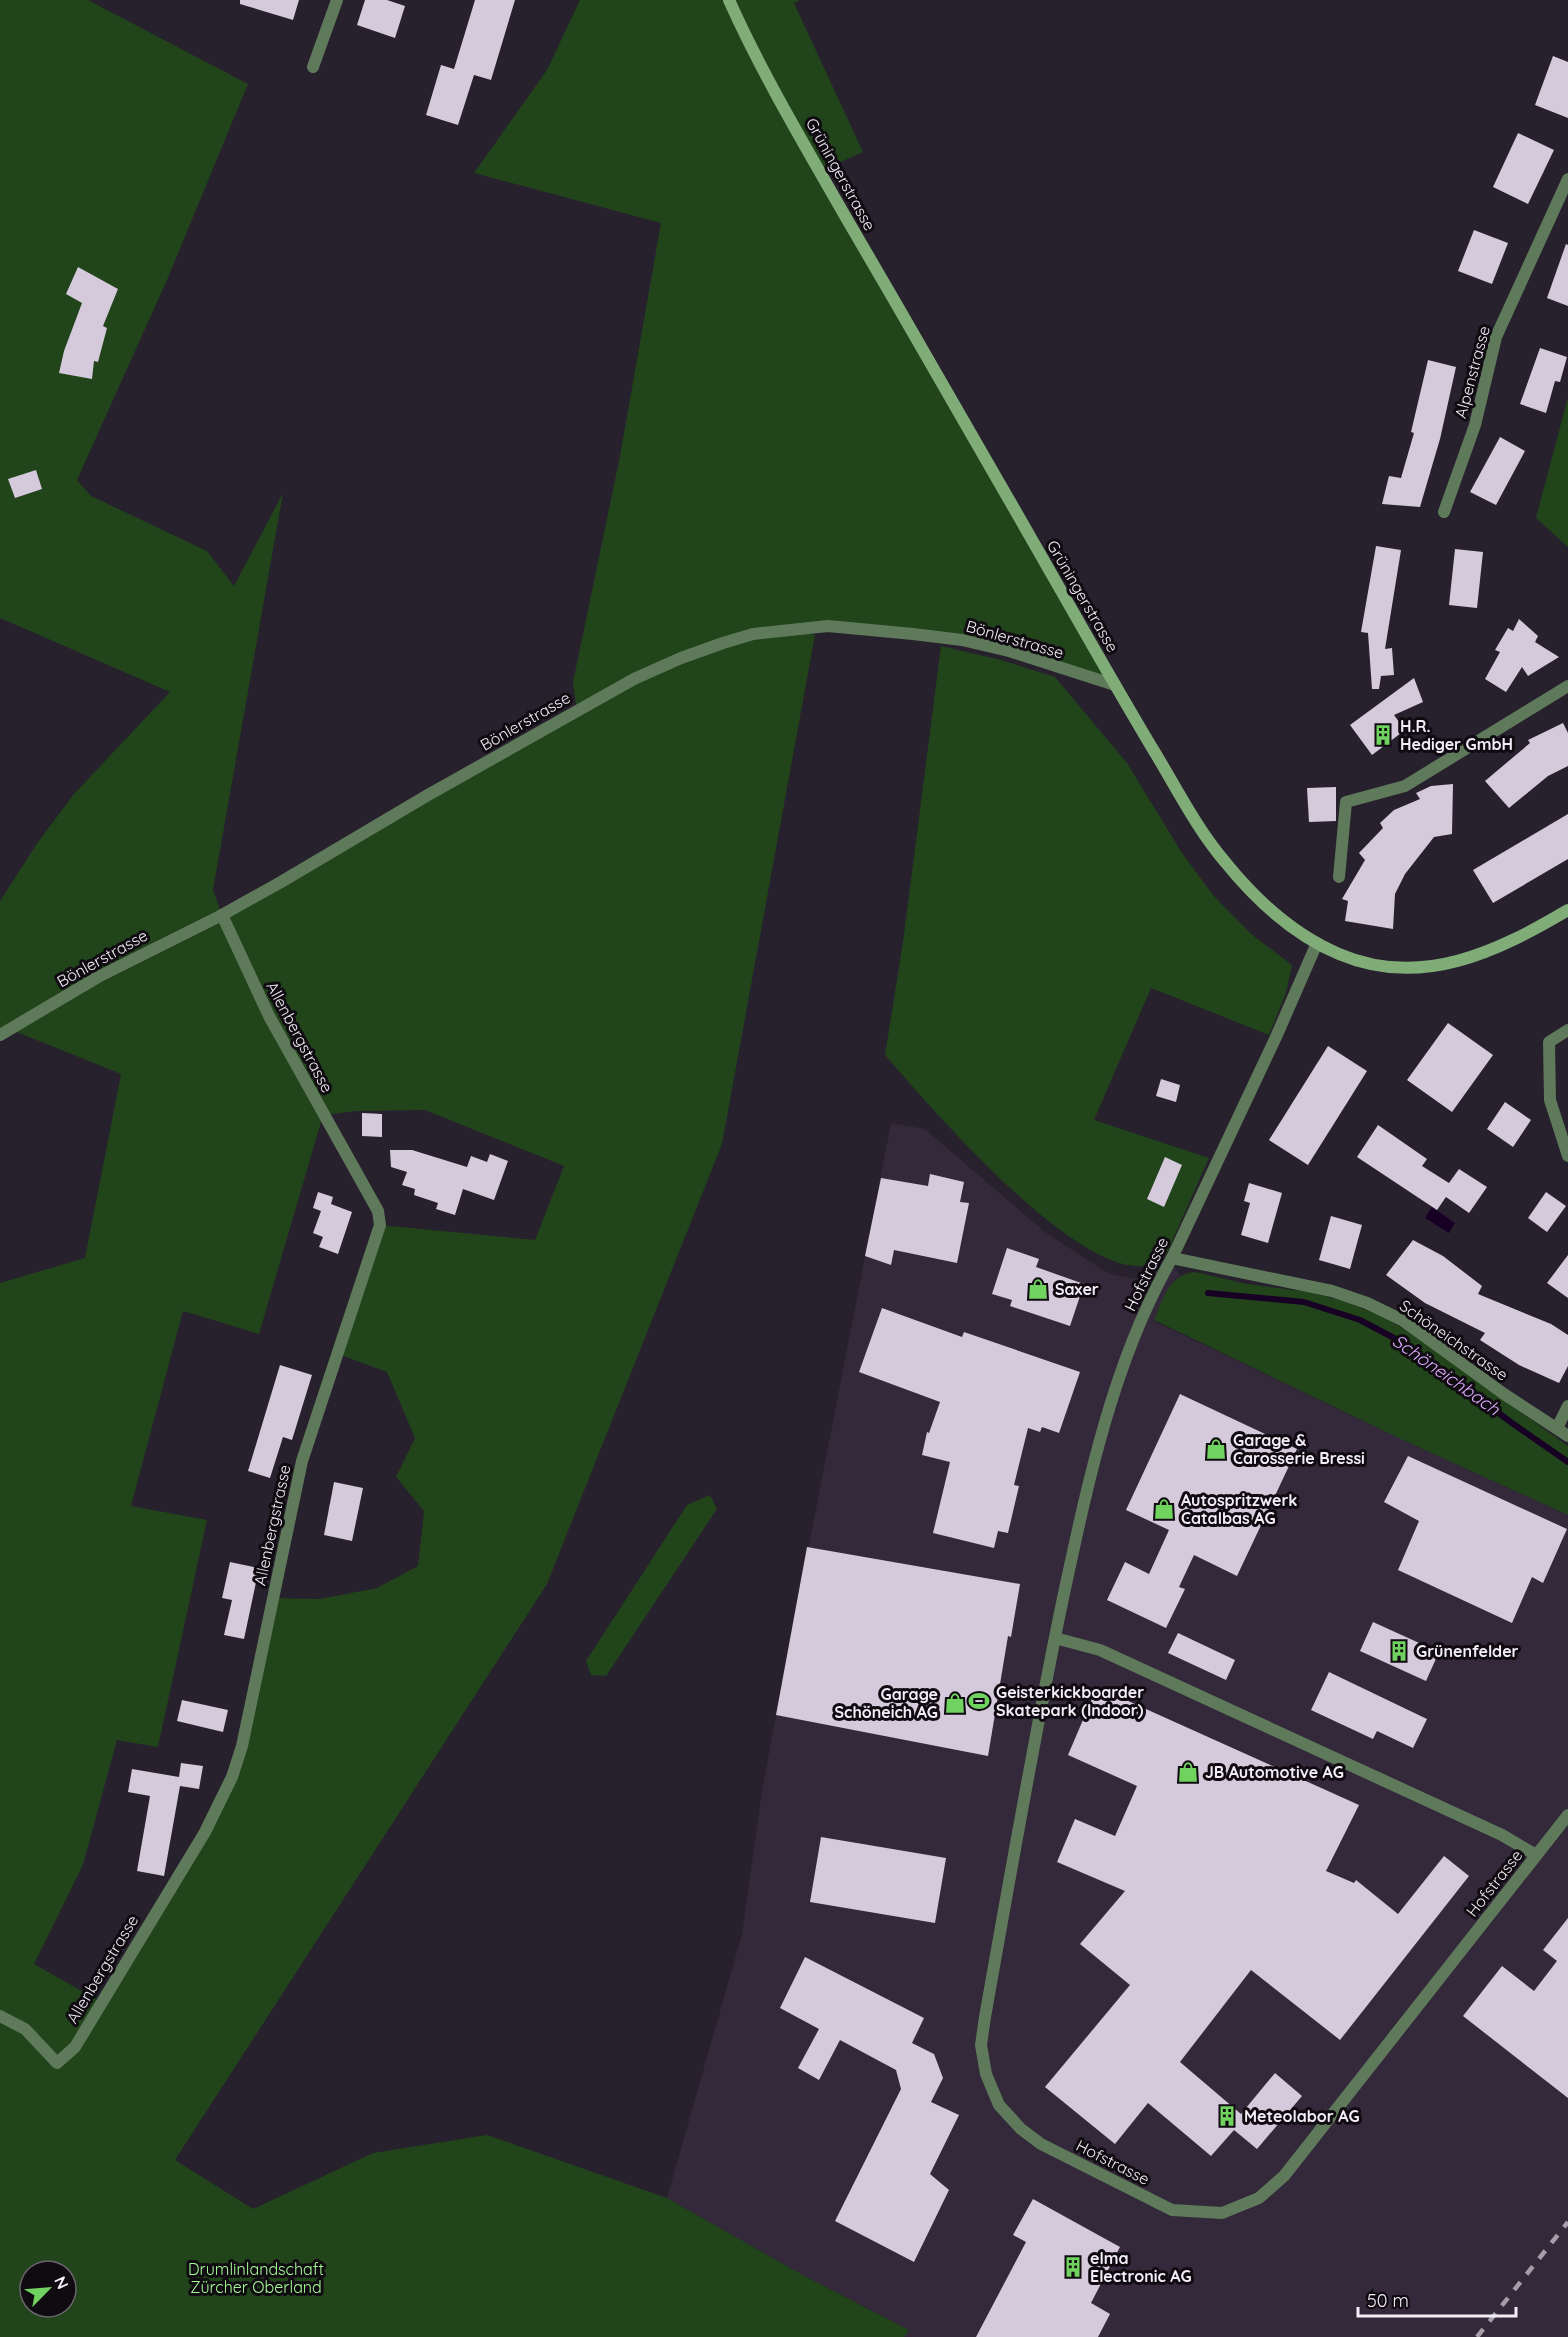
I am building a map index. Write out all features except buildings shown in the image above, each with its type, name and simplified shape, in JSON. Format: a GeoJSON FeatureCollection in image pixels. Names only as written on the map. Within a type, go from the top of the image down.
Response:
{"type":"FeatureCollection","features":[{"type":"Feature","properties":{"kind":"main road","name":"Grüningerstrasse"},"geometry":{"type":"LineString","coordinates":[[729,0],[741,27],[820,171],[1115,685],[1199,826],[1223,860],[1264,904],[1317,943],[1339,954],[1390,968],[1444,965],[1474,957],[1505,945],[1568,910]]}},
{"type":"Feature","properties":{"kind":"street"},"geometry":{"type":"LineString","coordinates":[[313,67],[337,0]]}},
{"type":"Feature","properties":{"kind":"street","name":"Alpenstrasse"},"geometry":{"type":"LineString","coordinates":[[1444,512],[1475,425],[1496,337],[1568,178]]}},
{"type":"Feature","properties":{"kind":"street","name":"Bönlerstrasse"},"geometry":{"type":"LineString","coordinates":[[0,1035],[98,976],[222,915],[634,679],[681,658],[753,634],[828,626],[962,640],[1009,651],[1115,685]]}},
{"type":"Feature","properties":{"kind":"street"},"geometry":{"type":"LineString","coordinates":[[1339,877],[1346,802],[1405,786],[1568,686]]}},
{"type":"Feature","properties":{"kind":"street","name":"Allenbergstrasse"},"geometry":{"type":"LineString","coordinates":[[0,2016],[25,2029],[57,2063],[75,2047],[205,1832],[232,1777],[242,1746],[302,1461],[380,1225],[378,1211],[269,1016],[222,915]]}},
{"type":"Feature","properties":{"kind":"street","name":"Hofstrasse"},"geometry":{"type":"LineString","coordinates":[[1317,943],[1276,1037],[1143,1317],[1113,1399],[1088,1483],[1055,1638],[981,2045],[986,2074],[999,2104],[1021,2129],[1041,2144],[1172,2210],[1222,2213],[1259,2198],[1284,2176],[1568,1815]]}},
{"type":"Feature","properties":{"kind":"street"},"geometry":{"type":"LineString","coordinates":[[1568,1030],[1549,1042],[1550,1100],[1568,1156]]}},
{"type":"Feature","properties":{"kind":"street","name":"Schöneichstrasse"},"geometry":{"type":"LineString","coordinates":[[1173,1258],[1332,1291],[1367,1303],[1402,1320],[1504,1394],[1568,1436]]}},
{"type":"Feature","properties":{"kind":"street"},"geometry":{"type":"LineString","coordinates":[[1557,1428],[1568,1406]]}},
{"type":"Feature","properties":{"kind":"street","name":"Hofstrasse"},"geometry":{"type":"LineString","coordinates":[[1055,1638],[1100,1650],[1502,1835],[1536,1855]]}},
{"type":"Feature","properties":{"kind":"shaded area"},"geometry":{"type":"Polygon","coordinates":[[[891,1123],[925,1129],[1045,1232],[1103,1270],[1114,1275],[1150,1281],[1166,1255],[1181,1276],[1174,1280],[1154,1321],[1403,1440],[1568,1515],[1568,2337],[904,2337],[909,2330],[801,2274],[667,2198],[742,1934],[762,1791],[891,1123]]]}},
{"type":"Feature","properties":{"kind":"shaded area"},"geometry":{"type":"Polygon","coordinates":[[[1432,1207],[1455,1223],[1449,1233],[1425,1218],[1432,1207]]]}},
{"type":"Feature","properties":{"kind":"green space","name":"Drumlinlandschaft Zürcher Oberland"},"geometry":{"type":"Polygon","coordinates":[[[0,0],[88,0],[248,84],[167,280],[77,480],[91,496],[207,551],[234,586],[283,493],[213,890],[222,915],[577,711],[573,682],[620,456],[661,223],[474,173],[547,70],[580,0],[800,0],[794,3],[863,152],[820,171],[1115,685],[962,640],[790,630],[815,635],[722,1144],[547,1584],[175,2160],[253,2209],[373,2153],[487,2135],[667,2198],[801,2274],[909,2330],[904,2337],[0,2337],[0,1283],[85,1258],[121,1074],[9,1029],[0,1035],[0,901],[38,842],[74,794],[170,692],[0,618],[0,0]],[[425,1110],[357,1111],[323,1115],[259,1334],[183,1311],[131,1506],[207,1520],[158,1747],[117,1740],[83,1865],[34,1964],[101,2002],[232,1777],[273,1598],[320,1599],[377,1588],[418,1566],[424,1511],[396,1477],[415,1438],[387,1372],[338,1354],[380,1225],[535,1240],[564,1166],[425,1110]]]}},
{"type":"Feature","properties":{"kind":"green space"},"geometry":{"type":"Polygon","coordinates":[[[1568,397],[1568,547],[1536,518],[1568,397]]]}},
{"type":"Feature","properties":{"kind":"green space"},"geometry":{"type":"Polygon","coordinates":[[[941,646],[1001,660],[1055,677],[1127,763],[1182,853],[1213,895],[1251,934],[1292,965],[1286,993],[1269,1035],[1151,988],[1094,1120],[1209,1158],[1166,1255],[1139,1266],[1102,1256],[1061,1230],[1017,1194],[936,1113],[885,1055],[903,942],[941,646]]]}},
{"type":"Feature","properties":{"kind":"green space"},"geometry":{"type":"Polygon","coordinates":[[[1195,1272],[1247,1284],[1309,1292],[1346,1302],[1377,1314],[1406,1330],[1568,1446],[1568,1515],[1403,1440],[1154,1320],[1164,1296],[1173,1283],[1186,1274],[1195,1272]]]}},
{"type":"Feature","properties":{"kind":"green space"},"geometry":{"type":"Polygon","coordinates":[[[710,1495],[717,1509],[606,1676],[591,1675],[586,1661],[687,1505],[710,1495]]]}},
{"type":"Feature","properties":{"kind":"waterway","name":"Schöneichbach"},"geometry":{"type":"LineString","coordinates":[[1208,1293],[1304,1302],[1360,1320],[1409,1346],[1568,1462]]}},
{"type":"Feature","properties":{"kind":"railway"},"geometry":{"type":"LineString","coordinates":[[1477,2337],[1568,2222]]}},
{"type":"Feature","properties":{"kind":"place","name":"H.R. Hediger GmbH"},"geometry":{"type":"Point","coordinates":[1383,735]}},
{"type":"Feature","properties":{"kind":"place","name":"Saxer"},"geometry":{"type":"Point","coordinates":[1038,1289]}},
{"type":"Feature","properties":{"kind":"place","name":"Garage & Carosserie Bressi"},"geometry":{"type":"Point","coordinates":[1216,1449]}},
{"type":"Feature","properties":{"kind":"place","name":"Autospritzwerk Catalbas AG"},"geometry":{"type":"Point","coordinates":[1164,1509]}},
{"type":"Feature","properties":{"kind":"place","name":"Grünenfelder"},"geometry":{"type":"Point","coordinates":[1399,1651]}},
{"type":"Feature","properties":{"kind":"place","name":"Geisterkickboarder Skatepark (Indoor)"},"geometry":{"type":"Point","coordinates":[979,1701]}},
{"type":"Feature","properties":{"kind":"place","name":"Garage Schöneich AG"},"geometry":{"type":"Point","coordinates":[955,1703]}},
{"type":"Feature","properties":{"kind":"place","name":"JB Automotive AG"},"geometry":{"type":"Point","coordinates":[1188,1772]}},
{"type":"Feature","properties":{"kind":"place","name":"Meteolabor AG"},"geometry":{"type":"Point","coordinates":[1227,2116]}},
{"type":"Feature","properties":{"kind":"place","name":"elma Electronic AG"},"geometry":{"type":"Point","coordinates":[1073,2267]}}]}
